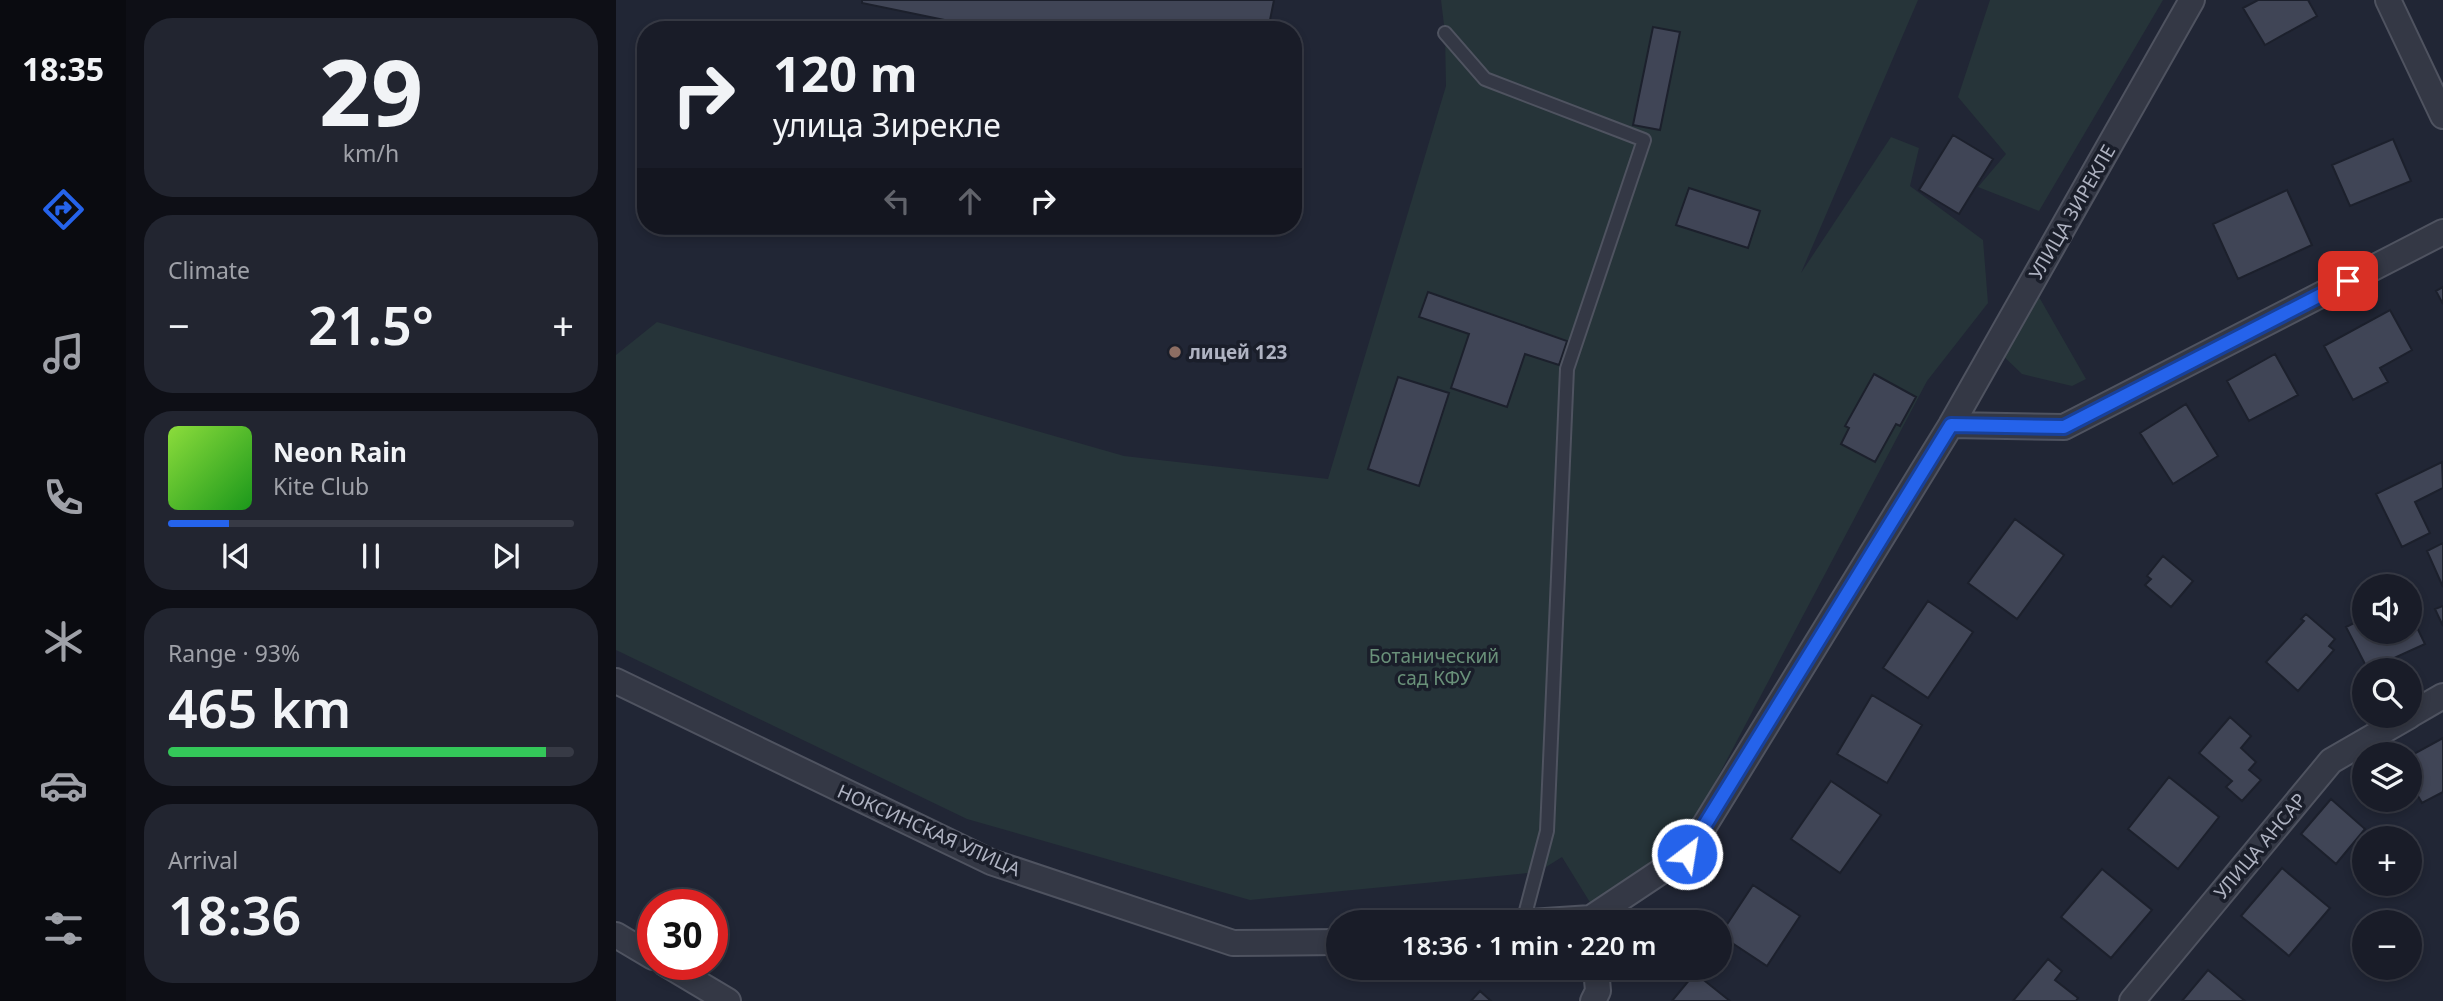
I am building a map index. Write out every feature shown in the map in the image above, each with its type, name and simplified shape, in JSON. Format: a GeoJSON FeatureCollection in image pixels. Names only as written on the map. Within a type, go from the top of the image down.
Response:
{"type":"FeatureCollection","features":[{"type":"Feature","properties":{"kind":"street","name":"УЛИЦА ЗИРЕКЛЕ"},"geometry":{"type":"LineString","coordinates":[[1606,910],[1687,854],[1951,425],[2192,0]]}},
{"type":"Feature","properties":{"kind":"street"},"geometry":{"type":"LineString","coordinates":[[2388,0],[2443,116]]}},
{"type":"Feature","properties":{"kind":"street"},"geometry":{"type":"LineString","coordinates":[[1951,425],[2064,427],[2443,232]]}},
{"type":"Feature","properties":{"kind":"street","name":"НОКСИНСКАЯ УЛИЦА"},"geometry":{"type":"LineString","coordinates":[[616,681],[991,862],[1233,943],[1326,942]]}},
{"type":"Feature","properties":{"kind":"street","name":"УЛИЦА АНСАР"},"geometry":{"type":"LineString","coordinates":[[2422,708],[2443,696]]}},
{"type":"Feature","properties":{"kind":"street","name":"УЛИЦА АНСАР"},"geometry":{"type":"LineString","coordinates":[[2132,1001],[2331,761],[2388,728]]}},
{"type":"Feature","properties":{"kind":"street"},"geometry":{"type":"LineString","coordinates":[[616,935],[637,947]]}},
{"type":"Feature","properties":{"kind":"street"},"geometry":{"type":"LineString","coordinates":[[693,980],[728,1001]]}},
{"type":"Feature","properties":{"kind":"street"},"geometry":{"type":"LineString","coordinates":[[1593,1001],[1598,991],[1597,980]]}},
{"type":"Feature","properties":{"kind":"lane"},"geometry":{"type":"LineString","coordinates":[[1445,33],[1485,79],[1644,140],[1567,369],[1547,831],[1526,910]]}},
{"type":"Feature","properties":{"kind":"green space","name":"Ботанический сад КФУ"},"geometry":{"type":"Polygon","coordinates":[[[1441,0],[1918,0],[1801,273],[1891,137],[1919,148],[1910,186],[1983,240],[1988,303],[1927,381],[1684,841],[1591,904],[1562,857],[1538,872],[1250,900],[967,819],[616,650],[616,355],[657,322],[1124,456],[1328,479],[1446,86],[1441,0]]]}},
{"type":"Feature","properties":{"kind":"green space"},"geometry":{"type":"Polygon","coordinates":[[[1990,0],[2163,0],[2039,211],[1978,187],[2006,154],[1958,97],[1990,0]]]}},
{"type":"Feature","properties":{"kind":"green space"},"geometry":{"type":"Polygon","coordinates":[[[2039,297],[2086,379],[2072,386],[2022,374],[1997,350],[2039,297]]]}},
{"type":"Feature","properties":{"kind":"building"},"geometry":{"type":"Polygon","coordinates":[[[862,0],[1274,0],[1270,21],[949,21],[862,3],[862,0]]]}},
{"type":"Feature","properties":{"kind":"building"},"geometry":{"type":"Polygon","coordinates":[[[2258,0],[2308,0],[2317,16],[2265,45],[2243,8],[2258,0]]]}},
{"type":"Feature","properties":{"kind":"building"},"geometry":{"type":"Polygon","coordinates":[[[1653,27],[1680,32],[1660,130],[1633,125],[1653,27]]]}},
{"type":"Feature","properties":{"kind":"building"},"geometry":{"type":"Polygon","coordinates":[[[1953,135],[1993,159],[1959,214],[1919,190],[1953,135]]]}},
{"type":"Feature","properties":{"kind":"building"},"geometry":{"type":"Polygon","coordinates":[[[2393,139],[2411,181],[2350,206],[2332,165],[2393,139]]]}},
{"type":"Feature","properties":{"kind":"building"},"geometry":{"type":"Polygon","coordinates":[[[1689,188],[1760,211],[1748,248],[1676,225],[1689,188]]]}},
{"type":"Feature","properties":{"kind":"building"},"geometry":{"type":"Polygon","coordinates":[[[2287,190],[2312,245],[2238,279],[2213,224],[2287,190]]]}},
{"type":"Feature","properties":{"kind":"building"},"geometry":{"type":"Polygon","coordinates":[[[2443,287],[2443,304],[2436,291],[2443,287]]]}},
{"type":"Feature","properties":{"kind":"building"},"geometry":{"type":"Polygon","coordinates":[[[1428,292],[1567,341],[1559,365],[1525,354],[1507,407],[1451,388],[1469,334],[1419,317],[1428,292]]]}},
{"type":"Feature","properties":{"kind":"building"},"geometry":{"type":"Polygon","coordinates":[[[2390,310],[2412,350],[2380,368],[2388,382],[2353,400],[2324,346],[2390,310]]]}},
{"type":"Feature","properties":{"kind":"building"},"geometry":{"type":"Polygon","coordinates":[[[2275,354],[2298,395],[2249,421],[2227,381],[2275,354]]]}},
{"type":"Feature","properties":{"kind":"building"},"geometry":{"type":"Polygon","coordinates":[[[1874,374],[1916,397],[1900,426],[1896,424],[1875,462],[1841,444],[1849,428],[1845,426],[1874,374]]]}},
{"type":"Feature","properties":{"kind":"building"},"geometry":{"type":"Polygon","coordinates":[[[1398,377],[1449,393],[1419,486],[1368,469],[1398,377]]]}},
{"type":"Feature","properties":{"kind":"building"},"geometry":{"type":"Polygon","coordinates":[[[2186,404],[2218,456],[2173,484],[2140,433],[2186,404]]]}},
{"type":"Feature","properties":{"kind":"building"},"geometry":{"type":"Polygon","coordinates":[[[2442,462],[2443,488],[2415,502],[2430,533],[2402,547],[2376,494],[2442,462]]]}},
{"type":"Feature","properties":{"kind":"building"},"geometry":{"type":"Polygon","coordinates":[[[2015,519],[2064,555],[2017,619],[1968,583],[2015,519]]]}},
{"type":"Feature","properties":{"kind":"building"},"geometry":{"type":"Polygon","coordinates":[[[2443,543],[2443,587],[2427,551],[2443,543]]]}},
{"type":"Feature","properties":{"kind":"building"},"geometry":{"type":"Polygon","coordinates":[[[2163,556],[2193,581],[2171,607],[2145,585],[2151,579],[2147,576],[2163,556]]]}},
{"type":"Feature","properties":{"kind":"building"},"geometry":{"type":"Polygon","coordinates":[[[1928,601],[1973,632],[1928,698],[1883,668],[1928,601]]]}},
{"type":"Feature","properties":{"kind":"building"},"geometry":{"type":"Polygon","coordinates":[[[2443,606],[2443,626],[2435,609],[2443,606]]]}},
{"type":"Feature","properties":{"kind":"building"},"geometry":{"type":"Polygon","coordinates":[[[2306,614],[2335,639],[2329,646],[2334,650],[2298,691],[2266,662],[2304,621],[2301,619],[2306,614]]]}},
{"type":"Feature","properties":{"kind":"building"},"geometry":{"type":"Polygon","coordinates":[[[2352,624],[2352,639],[2346,627],[2352,624]]]}},
{"type":"Feature","properties":{"kind":"building"},"geometry":{"type":"Polygon","coordinates":[[[2422,638],[2425,644],[2394,658],[2362,658],[2355,644],[2422,644],[2422,638]]]}},
{"type":"Feature","properties":{"kind":"building"},"geometry":{"type":"Polygon","coordinates":[[[1872,695],[1922,725],[1887,783],[1837,754],[1872,695]]]}},
{"type":"Feature","properties":{"kind":"building"},"geometry":{"type":"Polygon","coordinates":[[[2230,717],[2251,736],[2241,748],[2256,762],[2249,770],[2261,780],[2242,801],[2226,787],[2232,781],[2199,753],[2230,717]]]}},
{"type":"Feature","properties":{"kind":"building"},"geometry":{"type":"Polygon","coordinates":[[[2443,738],[2443,792],[2422,803],[2422,749],[2443,738]]]}},
{"type":"Feature","properties":{"kind":"building"},"geometry":{"type":"Polygon","coordinates":[[[2169,777],[2219,817],[2178,869],[2128,829],[2169,777]]]}},
{"type":"Feature","properties":{"kind":"building"},"geometry":{"type":"Polygon","coordinates":[[[1831,781],[1881,815],[1840,873],[1791,839],[1831,781]]]}},
{"type":"Feature","properties":{"kind":"building"},"geometry":{"type":"Polygon","coordinates":[[[2331,799],[2362,826],[2352,826],[2352,845],[2336,864],[2301,834],[2331,799]]]}},
{"type":"Feature","properties":{"kind":"building"},"geometry":{"type":"Polygon","coordinates":[[[2282,868],[2330,908],[2289,956],[2241,916],[2282,868]]]}},
{"type":"Feature","properties":{"kind":"building"},"geometry":{"type":"Polygon","coordinates":[[[2102,869],[2152,910],[2111,958],[2061,917],[2102,869]]]}},
{"type":"Feature","properties":{"kind":"building"},"geometry":{"type":"Polygon","coordinates":[[[1753,885],[1800,916],[1767,966],[1732,943],[1732,917],[1753,885]]]}},
{"type":"Feature","properties":{"kind":"building"},"geometry":{"type":"Polygon","coordinates":[[[2048,959],[2062,971],[2055,980],[2078,998],[2076,1001],[2013,1001],[2048,959]]]}},
{"type":"Feature","properties":{"kind":"building"},"geometry":{"type":"Polygon","coordinates":[[[2208,970],[2245,1001],[2182,1001],[2208,970]]]}},
{"type":"Feature","properties":{"kind":"building"},"geometry":{"type":"Polygon","coordinates":[[[1689,980],[1704,980],[1730,1001],[1672,1001],[1689,980]]]}},
{"type":"Feature","properties":{"kind":"building"},"geometry":{"type":"Polygon","coordinates":[[[1480,991],[1491,1001],[1471,1001],[1480,991]]]}},
{"type":"Feature","properties":{"kind":"place","name":"лицей 123"},"geometry":{"type":"Point","coordinates":[1175,352]}},
{"type":"Feature","properties":{"kind":"route"},"geometry":{"type":"LineString","coordinates":[[1687,854],[1951,425],[2064,427],[2348,281]]}}]}
